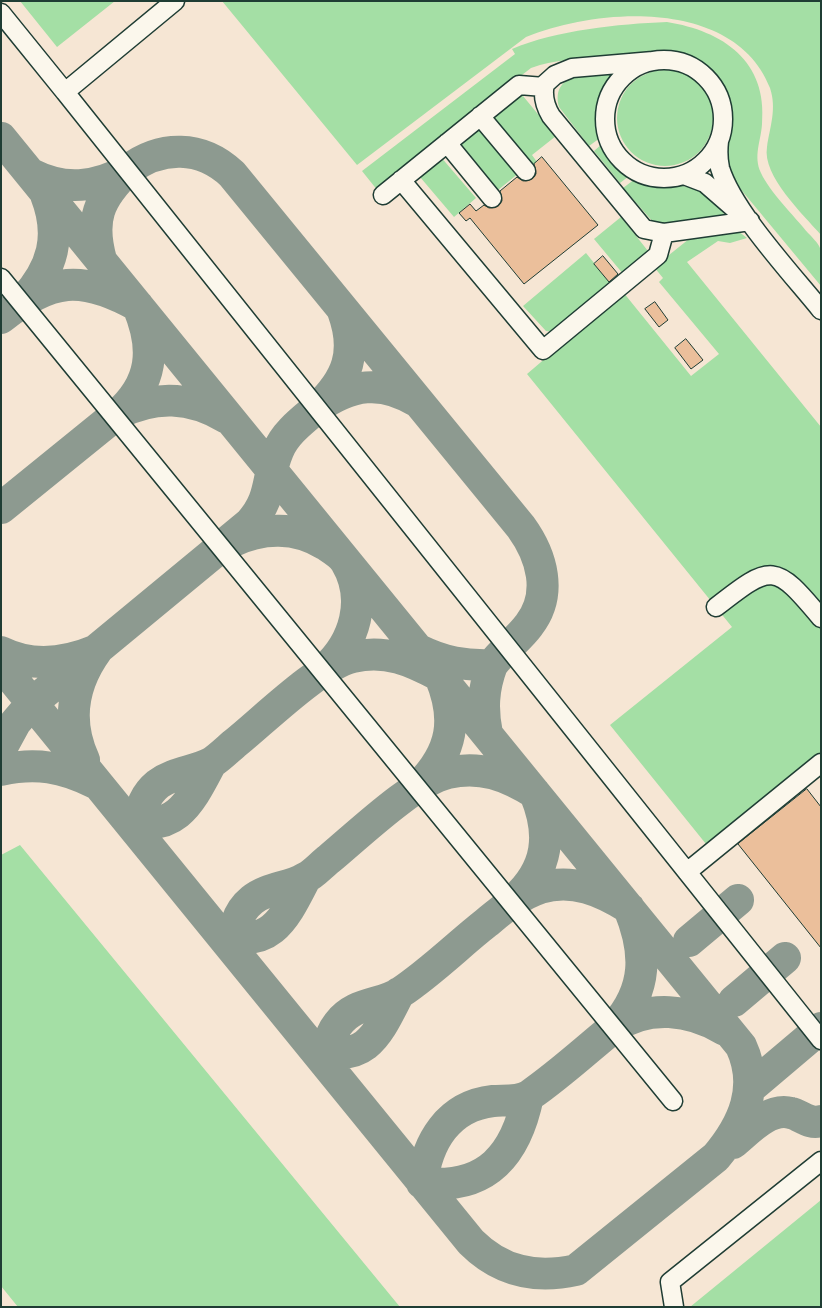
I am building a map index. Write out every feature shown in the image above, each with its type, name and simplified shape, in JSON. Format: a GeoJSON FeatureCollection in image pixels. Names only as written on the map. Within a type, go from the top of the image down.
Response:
{"type":"FeatureCollection","features":[{"type":"Feature","properties":{"kind":"street"},"geometry":{"type":"LineString","coordinates":[[65,92],[175,1]]}},
{"type":"Feature","properties":{"kind":"street"},"geometry":{"type":"LineString","coordinates":[[1,13],[821,1040]]}},
{"type":"Feature","properties":{"kind":"street"},"geometry":{"type":"LineString","coordinates":[[653,61],[636,67],[615,86],[606,112],[606,130],[613,148],[626,164],[634,170],[663,178],[684,175],[702,165],[715,150],[722,131],[723,111],[711,83],[690,66],[672,60],[653,61],[572,68],[555,75],[544,87],[544,98],[551,116],[639,224],[647,230],[664,233],[750,221]]}},
{"type":"Feature","properties":{"kind":"street"},"geometry":{"type":"LineString","coordinates":[[383,196],[519,85],[544,87]]}},
{"type":"Feature","properties":{"kind":"street"},"geometry":{"type":"LineString","coordinates":[[480,116],[526,171]]}},
{"type":"Feature","properties":{"kind":"street"},"geometry":{"type":"LineString","coordinates":[[719,141],[718,158],[722,174],[750,221],[821,310]]}},
{"type":"Feature","properties":{"kind":"street"},"geometry":{"type":"LineString","coordinates":[[447,143],[492,198]]}},
{"type":"Feature","properties":{"kind":"street"},"geometry":{"type":"LineString","coordinates":[[684,175],[705,183],[750,221]]}},
{"type":"Feature","properties":{"kind":"street"},"geometry":{"type":"LineString","coordinates":[[401,180],[543,350],[658,255],[664,233]]}},
{"type":"Feature","properties":{"kind":"street"},"geometry":{"type":"LineString","coordinates":[[1,278],[673,1101]]}},
{"type":"Feature","properties":{"kind":"street"},"geometry":{"type":"LineString","coordinates":[[716,607],[751,581],[774,575],[788,580],[821,618]]}},
{"type":"Feature","properties":{"kind":"street"},"geometry":{"type":"LineString","coordinates":[[686,872],[821,763]]}},
{"type":"Feature","properties":{"kind":"street"},"geometry":{"type":"LineString","coordinates":[[674,1307],[670,1282],[821,1161]]}},
{"type":"Feature","properties":{"kind":"shaded area"},"geometry":{"type":"Polygon","coordinates":[[[1,1],[821,1],[821,1307],[1,1307],[1,1]]]}},
{"type":"Feature","properties":{"kind":"green space"},"geometry":{"type":"Polygon","coordinates":[[[20,1],[115,1],[57,47],[20,1]]]}},
{"type":"Feature","properties":{"kind":"green space"},"geometry":{"type":"Polygon","coordinates":[[[222,1],[821,1],[821,235],[785,194],[771,170],[767,158],[773,110],[770,88],[753,59],[728,39],[698,25],[664,18],[628,16],[592,20],[557,27],[526,37],[357,165],[222,1]]]}},
{"type":"Feature","properties":{"kind":"green space"},"geometry":{"type":"Polygon","coordinates":[[[667,22],[687,26],[723,42],[738,53],[749,66],[758,83],[762,102],[762,124],[758,155],[759,167],[770,188],[819,246],[821,286],[733,180],[728,160],[729,102],[722,83],[711,69],[697,61],[680,56],[644,54],[548,63],[531,68],[378,191],[362,171],[515,54],[512,49],[548,37],[588,29],[667,22]]]}},
{"type":"Feature","properties":{"kind":"green space"},"geometry":{"type":"Polygon","coordinates":[[[665,70],[684,73],[699,84],[710,99],[713,118],[710,137],[699,152],[684,163],[665,166],[646,163],[631,152],[620,137],[617,118],[620,99],[631,84],[646,73],[665,70]]]}},
{"type":"Feature","properties":{"kind":"green space"},"geometry":{"type":"Polygon","coordinates":[[[615,72],[605,88],[599,103],[598,129],[600,138],[589,146],[559,107],[558,95],[561,87],[575,77],[585,74],[615,72]]]}},
{"type":"Feature","properties":{"kind":"green space"},"geometry":{"type":"Polygon","coordinates":[[[515,95],[523,96],[556,136],[532,155],[537,162],[530,167],[489,118],[515,95]]]}},
{"type":"Feature","properties":{"kind":"green space"},"geometry":{"type":"Polygon","coordinates":[[[479,123],[519,173],[498,190],[458,140],[479,123]]]}},
{"type":"Feature","properties":{"kind":"green space"},"geometry":{"type":"Polygon","coordinates":[[[602,144],[613,162],[629,176],[620,183],[594,151],[602,144]]]}},
{"type":"Feature","properties":{"kind":"green space"},"geometry":{"type":"Polygon","coordinates":[[[440,156],[476,198],[454,217],[420,177],[420,173],[440,156]]]}},
{"type":"Feature","properties":{"kind":"green space"},"geometry":{"type":"Polygon","coordinates":[[[635,179],[653,184],[690,187],[699,190],[710,197],[725,215],[665,224],[654,223],[623,188],[635,179]]]}},
{"type":"Feature","properties":{"kind":"green space"},"geometry":{"type":"Polygon","coordinates":[[[621,217],[648,251],[624,275],[594,239],[621,217]]]}},
{"type":"Feature","properties":{"kind":"green space"},"geometry":{"type":"Polygon","coordinates":[[[738,231],[747,238],[730,243],[718,241],[687,262],[821,427],[821,752],[706,844],[610,725],[732,627],[527,374],[623,292],[691,376],[719,354],[659,282],[663,278],[654,267],[694,235],[738,231]]]}},
{"type":"Feature","properties":{"kind":"green space"},"geometry":{"type":"Polygon","coordinates":[[[586,253],[611,284],[552,332],[546,331],[523,306],[586,253]]]}},
{"type":"Feature","properties":{"kind":"green space"},"geometry":{"type":"Polygon","coordinates":[[[20,845],[400,1307],[18,1307],[1,1286],[1,855],[20,845]]]}},
{"type":"Feature","properties":{"kind":"green space"},"geometry":{"type":"Polygon","coordinates":[[[821,1200],[821,1307],[690,1307],[821,1200]]]}},
{"type":"Feature","properties":{"kind":"building"},"geometry":{"type":"Polygon","coordinates":[[[542,157],[598,225],[524,284],[470,218],[466,221],[459,213],[470,204],[476,211],[484,205],[489,208],[498,206],[502,201],[500,191],[517,177],[523,181],[532,179],[536,174],[534,164],[542,157]]]}},
{"type":"Feature","properties":{"kind":"building"},"geometry":{"type":"Polygon","coordinates":[[[603,256],[618,274],[609,282],[594,264],[603,256]]]}},
{"type":"Feature","properties":{"kind":"building"},"geometry":{"type":"Polygon","coordinates":[[[655,302],[668,320],[659,327],[645,309],[655,302]]]}},
{"type":"Feature","properties":{"kind":"building"},"geometry":{"type":"Polygon","coordinates":[[[686,339],[703,360],[691,369],[675,348],[686,339]]]}},
{"type":"Feature","properties":{"kind":"building"},"geometry":{"type":"Polygon","coordinates":[[[807,789],[821,807],[821,948],[738,844],[807,789]]]}},
{"type":"Feature","properties":{"kind":"taxiway"},"geometry":{"type":"LineString","coordinates":[[1,138],[741,1046],[747,1061],[749,1090],[746,1105],[734,1132],[716,1157],[576,1270],[547,1274],[533,1273],[520,1271],[494,1260],[471,1242],[1,665]]}},
{"type":"Feature","properties":{"kind":"taxiway"},"geometry":{"type":"LineString","coordinates":[[128,170],[154,156],[181,152],[194,153],[207,158],[220,164],[232,174],[521,527],[539,563],[543,588],[541,601],[529,625],[492,665]]}},
{"type":"Feature","properties":{"kind":"taxiway"},"geometry":{"type":"LineString","coordinates":[[31,174],[55,183],[80,185],[104,181],[128,170],[110,191],[99,211],[96,233],[101,260]]}},
{"type":"Feature","properties":{"kind":"taxiway"},"geometry":{"type":"LineString","coordinates":[[24,300],[42,276],[52,251],[54,238],[53,224],[46,195]]}},
{"type":"Feature","properties":{"kind":"taxiway"},"geometry":{"type":"LineString","coordinates":[[1,318],[36,294],[67,285],[83,285],[100,289],[138,306],[147,337],[148,364],[138,390],[130,402],[118,414]]}},
{"type":"Feature","properties":{"kind":"taxiway"},"geometry":{"type":"LineString","coordinates":[[343,311],[350,339],[350,352],[347,364],[336,386],[317,408],[342,394],[366,387],[379,387],[391,390],[418,402]]}},
{"type":"Feature","properties":{"kind":"taxiway"},"geometry":{"type":"LineString","coordinates":[[1,508],[117,414],[131,408],[159,401],[186,402],[200,405],[227,418]]}},
{"type":"Feature","properties":{"kind":"taxiway"},"geometry":{"type":"LineString","coordinates":[[3,745],[15,723],[32,703],[250,523],[266,496],[274,461],[281,444],[295,427],[317,408]]}},
{"type":"Feature","properties":{"kind":"taxiway"},"geometry":{"type":"LineString","coordinates":[[231,542],[255,533],[267,531],[291,532],[315,539],[334,550],[344,559],[353,576],[356,591],[355,619],[351,633],[344,646],[325,669]]}},
{"type":"Feature","properties":{"kind":"taxiway"},"geometry":{"type":"LineString","coordinates":[[1,652],[25,660],[49,662],[61,661],[97,650],[82,676],[75,703],[75,731],[84,760]]}},
{"type":"Feature","properties":{"kind":"taxiway"},"geometry":{"type":"LineString","coordinates":[[419,650],[437,658],[454,662],[492,665],[484,699],[487,734]]}},
{"type":"Feature","properties":{"kind":"taxiway"},"geometry":{"type":"LineString","coordinates":[[140,835],[142,807],[148,795],[158,784],[171,777],[211,763],[308,682],[339,662],[353,657],[377,654],[398,658],[409,661],[440,676],[449,706],[449,734],[440,760],[420,785]]}},
{"type":"Feature","properties":{"kind":"taxiway"},"geometry":{"type":"LineString","coordinates":[[125,817],[142,822],[157,822],[169,819],[188,802],[211,763]]}},
{"type":"Feature","properties":{"kind":"taxiway"},"geometry":{"type":"LineString","coordinates":[[1,770],[38,766],[72,773],[95,783]]}},
{"type":"Feature","properties":{"kind":"taxiway"},"geometry":{"type":"LineString","coordinates":[[234,951],[234,936],[239,917],[252,900],[265,892],[292,884],[308,876],[403,797],[419,786],[448,773],[472,770],[483,771],[504,777],[535,793],[544,822],[544,850],[541,863],[535,875],[515,899]]}},
{"type":"Feature","properties":{"kind":"taxiway"},"geometry":{"type":"LineString","coordinates":[[219,932],[237,937],[251,938],[274,928],[290,907],[305,879]]}},
{"type":"Feature","properties":{"kind":"taxiway"},"geometry":{"type":"LineString","coordinates":[[329,1067],[328,1050],[330,1039],[338,1024],[352,1011],[385,1000],[401,992],[511,903],[525,894],[552,885],[576,885],[587,888],[608,896],[629,908],[639,940],[641,970],[634,998],[615,1026]]}},
{"type":"Feature","properties":{"kind":"taxiway"},"geometry":{"type":"LineString","coordinates":[[689,941],[738,900]]}},
{"type":"Feature","properties":{"kind":"taxiway"},"geometry":{"type":"LineString","coordinates":[[734,1001],[785,958]]}},
{"type":"Feature","properties":{"kind":"taxiway"},"geometry":{"type":"LineString","coordinates":[[313,1048],[346,1053],[368,1043],[377,1033],[399,993]]}},
{"type":"Feature","properties":{"kind":"taxiway"},"geometry":{"type":"LineString","coordinates":[[528,1096],[523,1117],[516,1135],[495,1164],[481,1174],[464,1181],[445,1184],[422,1183],[429,1154],[435,1140],[442,1128],[452,1118],[477,1104],[517,1100],[530,1095],[613,1028],[626,1020],[640,1015],[669,1012],[698,1017],[725,1030]]}},
{"type":"Feature","properties":{"kind":"taxiway"},"geometry":{"type":"LineString","coordinates":[[750,1088],[821,1028]]}},
{"type":"Feature","properties":{"kind":"taxiway"},"geometry":{"type":"LineString","coordinates":[[733,1143],[759,1121],[775,1113],[791,1113],[809,1121],[821,1121]]}}]}
